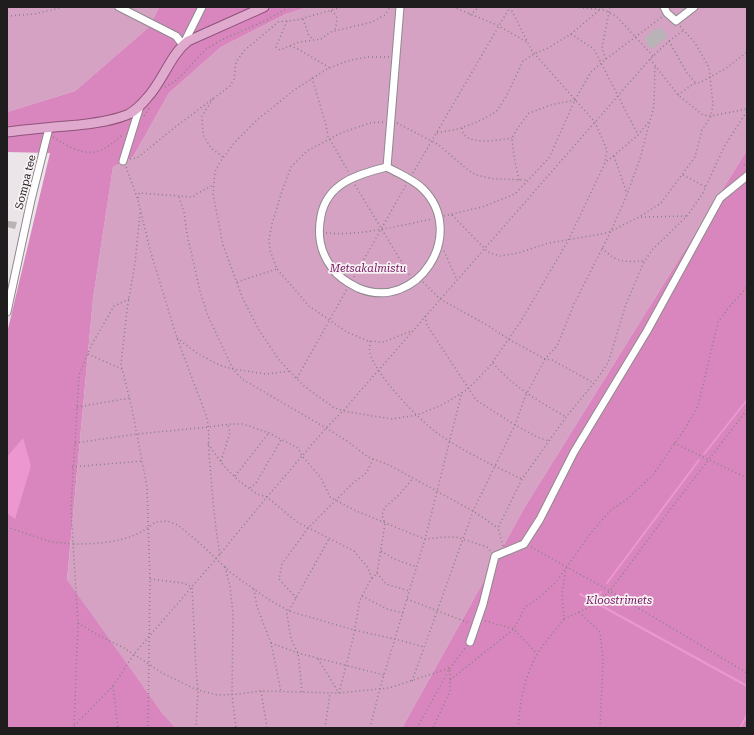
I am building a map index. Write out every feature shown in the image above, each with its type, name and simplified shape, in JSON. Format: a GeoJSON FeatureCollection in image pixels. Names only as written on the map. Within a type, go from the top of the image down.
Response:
{"type":"FeatureCollection","features":[{"type":"Feature","properties":{"kind":"main road"},"geometry":{"type":"LineString","coordinates":[[7,132],[95,122],[129,114],[140,106],[157,86],[183,45],[199,35],[264,7]]}},
{"type":"Feature","properties":{"kind":"street"},"geometry":{"type":"LineString","coordinates":[[119,7],[176,36],[183,45],[202,7]]}},
{"type":"Feature","properties":{"kind":"street"},"geometry":{"type":"LineString","coordinates":[[387,167],[400,7]]}},
{"type":"Feature","properties":{"kind":"street"},"geometry":{"type":"LineString","coordinates":[[665,10],[676,21],[694,7]]}},
{"type":"Feature","properties":{"kind":"street"},"geometry":{"type":"LineString","coordinates":[[124,161],[140,106]]}},
{"type":"Feature","properties":{"kind":"street","name":"Sompa tee"},"geometry":{"type":"LineString","coordinates":[[7,312],[31,200],[49,128]]}},
{"type":"Feature","properties":{"kind":"street"},"geometry":{"type":"LineString","coordinates":[[387,167],[410,179],[424,189],[432,201],[438,217],[440,238],[435,255],[428,268],[416,280],[407,286],[393,290],[379,292],[363,290],[350,284],[335,273],[326,260],[320,244],[319,232],[322,212],[329,197],[340,185],[351,178],[387,167]]}},
{"type":"Feature","properties":{"kind":"street"},"geometry":{"type":"LineString","coordinates":[[470,642],[495,556],[524,544],[540,519],[574,452],[647,331],[720,198],[747,176]]}},
{"type":"Feature","properties":{"kind":"path"},"geometry":{"type":"LineString","coordinates":[[7,16],[35,14],[63,7]]}},
{"type":"Feature","properties":{"kind":"path"},"geometry":{"type":"LineString","coordinates":[[163,88],[177,80],[206,49],[221,40],[267,20],[288,7]]}},
{"type":"Feature","properties":{"kind":"path"},"geometry":{"type":"LineString","coordinates":[[220,555],[214,523],[208,444],[210,427],[177,338],[150,250],[138,200],[124,161],[136,158],[230,86],[234,79],[236,62],[244,51],[278,22],[303,18],[342,7]]}},
{"type":"Feature","properties":{"kind":"path"},"geometry":{"type":"LineString","coordinates":[[287,21],[276,47],[280,50],[299,42],[321,39],[331,32],[372,22],[385,15],[390,7]]}},
{"type":"Feature","properties":{"kind":"path"},"geometry":{"type":"LineString","coordinates":[[453,7],[499,26],[528,43]]}},
{"type":"Feature","properties":{"kind":"path"},"geometry":{"type":"LineString","coordinates":[[470,15],[479,7]]}},
{"type":"Feature","properties":{"kind":"path"},"geometry":{"type":"LineString","coordinates":[[297,378],[431,141],[510,7],[534,54],[595,122],[607,150],[605,163],[569,239],[510,340],[493,363],[468,389],[442,405],[417,415],[392,419],[344,411],[332,407],[304,386],[279,360],[259,330],[243,299],[236,282],[220,230],[213,194],[215,172],[223,157],[235,142],[257,120],[294,90],[312,78],[347,61],[367,57],[395,58]]}},
{"type":"Feature","properties":{"kind":"path"},"geometry":{"type":"LineString","coordinates":[[575,7],[600,10],[616,16],[653,56]]}},
{"type":"Feature","properties":{"kind":"path"},"geometry":{"type":"LineString","coordinates":[[436,134],[462,128],[496,112],[506,97],[523,61],[571,34],[603,7]]}},
{"type":"Feature","properties":{"kind":"path"},"geometry":{"type":"LineString","coordinates":[[606,58],[602,48],[610,7]]}},
{"type":"Feature","properties":{"kind":"path"},"geometry":{"type":"LineString","coordinates":[[319,232],[339,234],[381,229],[452,215],[482,207],[515,194],[549,158],[575,100],[591,72],[606,58],[636,37],[665,10]]}},
{"type":"Feature","properties":{"kind":"path"},"geometry":{"type":"LineString","coordinates":[[330,11],[335,13],[337,19],[335,31]]}},
{"type":"Feature","properties":{"kind":"path"},"geometry":{"type":"LineString","coordinates":[[303,18],[309,36],[314,40]]}},
{"type":"Feature","properties":{"kind":"path"},"geometry":{"type":"LineString","coordinates":[[452,215],[488,252],[500,256],[518,253],[550,243],[607,233],[639,217],[661,202],[683,175],[695,157],[702,130],[711,116],[713,104],[709,67],[695,42],[676,21]]}},
{"type":"Feature","properties":{"kind":"path"},"geometry":{"type":"LineString","coordinates":[[73,728],[113,686],[134,654],[220,555],[326,428],[344,411],[440,298],[650,59],[669,41],[684,30]]}},
{"type":"Feature","properties":{"kind":"path"},"geometry":{"type":"LineString","coordinates":[[571,34],[594,49],[638,135]]}},
{"type":"Feature","properties":{"kind":"path"},"geometry":{"type":"LineString","coordinates":[[669,41],[687,73],[696,83]]}},
{"type":"Feature","properties":{"kind":"path"},"geometry":{"type":"LineString","coordinates":[[290,46],[298,49],[330,68]]}},
{"type":"Feature","properties":{"kind":"path"},"geometry":{"type":"LineString","coordinates":[[678,95],[693,84],[711,77],[725,69],[747,52]]}},
{"type":"Feature","properties":{"kind":"path"},"geometry":{"type":"LineString","coordinates":[[650,59],[678,95],[703,115],[711,116],[747,110]]}},
{"type":"Feature","properties":{"kind":"path"},"geometry":{"type":"LineString","coordinates":[[412,681],[473,511],[496,467],[515,425],[527,393],[545,359],[557,346],[574,304],[628,194],[640,159],[654,106],[655,66]]}},
{"type":"Feature","properties":{"kind":"path"},"geometry":{"type":"LineString","coordinates":[[312,78],[328,136],[381,229],[416,280],[440,298],[487,324],[510,340],[545,359],[552,360],[594,382]]}},
{"type":"Feature","properties":{"kind":"path"},"geometry":{"type":"LineString","coordinates":[[214,98],[202,116],[203,136],[210,148],[223,157]]}},
{"type":"Feature","properties":{"kind":"path"},"geometry":{"type":"LineString","coordinates":[[519,180],[512,138],[517,129],[529,114],[554,104],[575,100]]}},
{"type":"Feature","properties":{"kind":"path"},"geometry":{"type":"LineString","coordinates":[[135,122],[146,114],[150,108]]}},
{"type":"Feature","properties":{"kind":"path"},"geometry":{"type":"LineString","coordinates":[[498,528],[522,479],[566,417],[608,363],[626,304],[644,261],[652,250],[687,216],[706,187],[724,147],[747,110]]}},
{"type":"Feature","properties":{"kind":"path"},"geometry":{"type":"LineString","coordinates":[[605,163],[638,135],[650,120]]}},
{"type":"Feature","properties":{"kind":"path"},"geometry":{"type":"LineString","coordinates":[[390,122],[399,124],[439,145],[476,175],[494,179],[528,180]]}},
{"type":"Feature","properties":{"kind":"path"},"geometry":{"type":"LineString","coordinates":[[462,128],[464,136],[471,139],[490,141],[512,138]]}},
{"type":"Feature","properties":{"kind":"path"},"geometry":{"type":"LineString","coordinates":[[53,137],[76,150],[84,153],[92,153],[109,146],[125,132]]}},
{"type":"Feature","properties":{"kind":"path"},"geometry":{"type":"LineString","coordinates":[[614,156],[628,194]]}},
{"type":"Feature","properties":{"kind":"path"},"geometry":{"type":"LineString","coordinates":[[744,165],[747,161]]}},
{"type":"Feature","properties":{"kind":"path"},"geometry":{"type":"LineString","coordinates":[[683,175],[706,187]]}},
{"type":"Feature","properties":{"kind":"path"},"geometry":{"type":"LineString","coordinates":[[138,200],[139,193],[193,197],[214,185]]}},
{"type":"Feature","properties":{"kind":"path"},"geometry":{"type":"LineString","coordinates":[[179,197],[184,212],[187,234],[200,291],[208,316],[233,369],[242,379],[326,428],[347,441],[368,457],[389,465],[473,511],[498,528],[505,552]]}},
{"type":"Feature","properties":{"kind":"path"},"geometry":{"type":"LineString","coordinates":[[140,211],[135,264],[121,364],[130,398],[147,487],[150,579],[148,728]]}},
{"type":"Feature","properties":{"kind":"path"},"geometry":{"type":"LineString","coordinates":[[639,217],[687,216]]}},
{"type":"Feature","properties":{"kind":"path"},"geometry":{"type":"LineString","coordinates":[[440,238],[457,280]]}},
{"type":"Feature","properties":{"kind":"path"},"geometry":{"type":"LineString","coordinates":[[602,248],[611,257],[619,260],[644,261]]}},
{"type":"Feature","properties":{"kind":"path"},"geometry":{"type":"LineString","coordinates":[[236,282],[277,269]]}},
{"type":"Feature","properties":{"kind":"path"},"geometry":{"type":"LineString","coordinates":[[450,680],[514,629],[525,607],[541,596],[556,582],[593,530],[610,511],[626,500],[653,475],[684,430],[698,406],[718,322],[747,287]]}},
{"type":"Feature","properties":{"kind":"path"},"geometry":{"type":"LineString","coordinates":[[73,728],[78,623],[71,507],[72,467],[80,375],[88,354],[114,306],[129,299]]}},
{"type":"Feature","properties":{"kind":"path"},"geometry":{"type":"LineString","coordinates":[[425,316],[427,325],[476,400],[537,438],[549,442]]}},
{"type":"Feature","properties":{"kind":"path"},"geometry":{"type":"LineString","coordinates":[[177,338],[197,353],[219,365],[233,369],[266,374],[290,372]]}},
{"type":"Feature","properties":{"kind":"path"},"geometry":{"type":"LineString","coordinates":[[370,341],[370,352],[378,370],[397,395],[435,432],[496,467],[522,479]]}},
{"type":"Feature","properties":{"kind":"path"},"geometry":{"type":"LineString","coordinates":[[88,354],[122,369]]}},
{"type":"Feature","properties":{"kind":"path"},"geometry":{"type":"LineString","coordinates":[[493,363],[503,375],[527,393],[566,417]]}},
{"type":"Feature","properties":{"kind":"path"},"geometry":{"type":"LineString","coordinates":[[370,728],[380,688],[425,540],[462,392]]}},
{"type":"Feature","properties":{"kind":"path"},"geometry":{"type":"LineString","coordinates":[[77,407],[130,398]]}},
{"type":"Feature","properties":{"kind":"path"},"geometry":{"type":"LineString","coordinates":[[518,728],[523,689],[537,654],[564,619],[594,605],[610,591],[707,460],[747,410]]}},
{"type":"Feature","properties":{"kind":"path"},"geometry":{"type":"LineString","coordinates":[[221,461],[230,433],[228,424]]}},
{"type":"Feature","properties":{"kind":"path"},"geometry":{"type":"LineString","coordinates":[[75,443],[137,434],[228,424],[243,424],[269,434],[298,448],[302,456],[321,478],[330,496],[356,511],[425,540],[445,537],[464,539],[487,547],[495,556]]}},
{"type":"Feature","properties":{"kind":"path"},"geometry":{"type":"LineString","coordinates":[[235,476],[269,434]]}},
{"type":"Feature","properties":{"kind":"path"},"geometry":{"type":"LineString","coordinates":[[250,488],[256,483],[281,440]]}},
{"type":"Feature","properties":{"kind":"path"},"geometry":{"type":"LineString","coordinates":[[674,443],[747,478]]}},
{"type":"Feature","properties":{"kind":"path"},"geometry":{"type":"LineString","coordinates":[[208,444],[235,476],[257,494],[267,497],[297,522],[354,551],[368,568],[372,579]]}},
{"type":"Feature","properties":{"kind":"path"},"geometry":{"type":"LineString","coordinates":[[296,598],[279,579],[282,564],[308,528],[352,484],[367,472],[373,459]]}},
{"type":"Feature","properties":{"kind":"path"},"geometry":{"type":"LineString","coordinates":[[72,467],[142,461]]}},
{"type":"Feature","properties":{"kind":"path"},"geometry":{"type":"LineString","coordinates":[[339,693],[360,600],[372,579],[378,573],[385,524],[382,515],[385,507],[399,495],[413,478]]}},
{"type":"Feature","properties":{"kind":"path"},"geometry":{"type":"LineString","coordinates":[[7,527],[51,542],[87,544],[117,541],[135,535],[148,528],[155,522],[167,521],[178,525],[225,567],[254,589],[289,611],[354,630],[424,647]]}},
{"type":"Feature","properties":{"kind":"path"},"geometry":{"type":"LineString","coordinates":[[302,692],[298,653],[291,639],[287,614],[329,539]]}},
{"type":"Feature","properties":{"kind":"path"},"geometry":{"type":"LineString","coordinates":[[524,544],[610,591],[747,673]]}},
{"type":"Feature","properties":{"kind":"path"},"geometry":{"type":"LineString","coordinates":[[381,551],[394,559],[417,567]]}},
{"type":"Feature","properties":{"kind":"path"},"geometry":{"type":"LineString","coordinates":[[564,619],[562,594],[566,566]]}},
{"type":"Feature","properties":{"kind":"path"},"geometry":{"type":"LineString","coordinates":[[225,567],[230,586],[233,614],[232,695],[236,728]]}},
{"type":"Feature","properties":{"kind":"path"},"geometry":{"type":"LineString","coordinates":[[378,573],[386,584],[410,591]]}},
{"type":"Feature","properties":{"kind":"path"},"geometry":{"type":"LineString","coordinates":[[150,579],[183,583],[192,587]]}},
{"type":"Feature","properties":{"kind":"path"},"geometry":{"type":"LineString","coordinates":[[192,587],[198,690],[196,728]]}},
{"type":"Feature","properties":{"kind":"path"},"geometry":{"type":"LineString","coordinates":[[254,589],[257,607],[271,643],[281,692]]}},
{"type":"Feature","properties":{"kind":"path"},"geometry":{"type":"LineString","coordinates":[[362,596],[387,608],[403,613]]}},
{"type":"Feature","properties":{"kind":"path"},"geometry":{"type":"LineString","coordinates":[[407,600],[477,622],[514,629],[537,654]]}},
{"type":"Feature","properties":{"kind":"path"},"geometry":{"type":"LineString","coordinates":[[579,612],[600,632],[603,661],[600,728]]}},
{"type":"Feature","properties":{"kind":"path"},"geometry":{"type":"LineString","coordinates":[[78,623],[134,654],[164,674],[198,690],[217,695],[232,695],[261,691],[339,693],[389,688],[450,668]]}},
{"type":"Feature","properties":{"kind":"path"},"geometry":{"type":"LineString","coordinates":[[417,728],[450,668],[470,642]]}},
{"type":"Feature","properties":{"kind":"path"},"geometry":{"type":"LineString","coordinates":[[271,643],[298,653],[384,675]]}},
{"type":"Feature","properties":{"kind":"path"},"geometry":{"type":"LineString","coordinates":[[317,658],[339,693]]}},
{"type":"Feature","properties":{"kind":"path"},"geometry":{"type":"LineString","coordinates":[[433,728],[450,691],[450,668]]}},
{"type":"Feature","properties":{"kind":"path"},"geometry":{"type":"LineString","coordinates":[[113,686],[118,728]]}},
{"type":"Feature","properties":{"kind":"path"},"geometry":{"type":"LineString","coordinates":[[261,691],[267,728]]}},
{"type":"Feature","properties":{"kind":"path"},"geometry":{"type":"LineString","coordinates":[[324,728],[330,693]]}},
{"type":"Feature","properties":{"kind":"path"},"geometry":{"type":"LineString","coordinates":[[744,728],[747,723]]}},
{"type":"Feature","properties":{"kind":"green space"},"geometry":{"type":"Polygon","coordinates":[[[7,7],[159,7],[149,27],[75,91],[7,112],[7,7]]]}},
{"type":"Feature","properties":{"kind":"green space"},"geometry":{"type":"Polygon","coordinates":[[[159,7],[308,7],[286,14],[221,47],[169,93],[133,157],[113,167],[93,299],[67,580],[163,714],[176,728],[7,728],[7,333],[50,153],[7,152],[7,112],[75,91],[149,27],[159,7]]]}},
{"type":"Feature","properties":{"kind":"green space","name":"Metsakalmistu"},"geometry":{"type":"Polygon","coordinates":[[[308,7],[747,7],[747,150],[526,505],[402,728],[176,728],[163,714],[67,581],[93,299],[113,167],[133,157],[169,93],[221,47],[286,14],[308,7]]]}},
{"type":"Feature","properties":{"kind":"green space","name":"Kloostrimets"},"geometry":{"type":"Polygon","coordinates":[[[747,150],[747,728],[402,728],[526,505],[747,150]]]}},
{"type":"Feature","properties":{"kind":"shaded area"},"geometry":{"type":"Polygon","coordinates":[[[23,438],[31,466],[15,519],[7,513],[7,457],[23,438]]]}},
{"type":"Feature","properties":{"kind":"building"},"geometry":{"type":"Polygon","coordinates":[[[661,27],[668,36],[653,49],[647,46],[644,38],[655,29],[656,30],[661,27]]]}},
{"type":"Feature","properties":{"kind":"building"},"geometry":{"type":"Polygon","coordinates":[[[8,221],[17,222],[15,229],[7,227],[8,221]]]}},
{"type":"Feature","properties":{"kind":"waterway"},"geometry":{"type":"LineString","coordinates":[[704,454],[747,400]]}},
{"type":"Feature","properties":{"kind":"waterway"},"geometry":{"type":"LineString","coordinates":[[607,583],[699,460]]}},
{"type":"Feature","properties":{"kind":"waterway"},"geometry":{"type":"LineString","coordinates":[[594,602],[601,592]]}},
{"type":"Feature","properties":{"kind":"waterway"},"geometry":{"type":"LineString","coordinates":[[580,594],[747,686]]}},
{"type":"Feature","properties":{"kind":"waterway"},"geometry":{"type":"LineString","coordinates":[[740,728],[747,715]]}}]}
